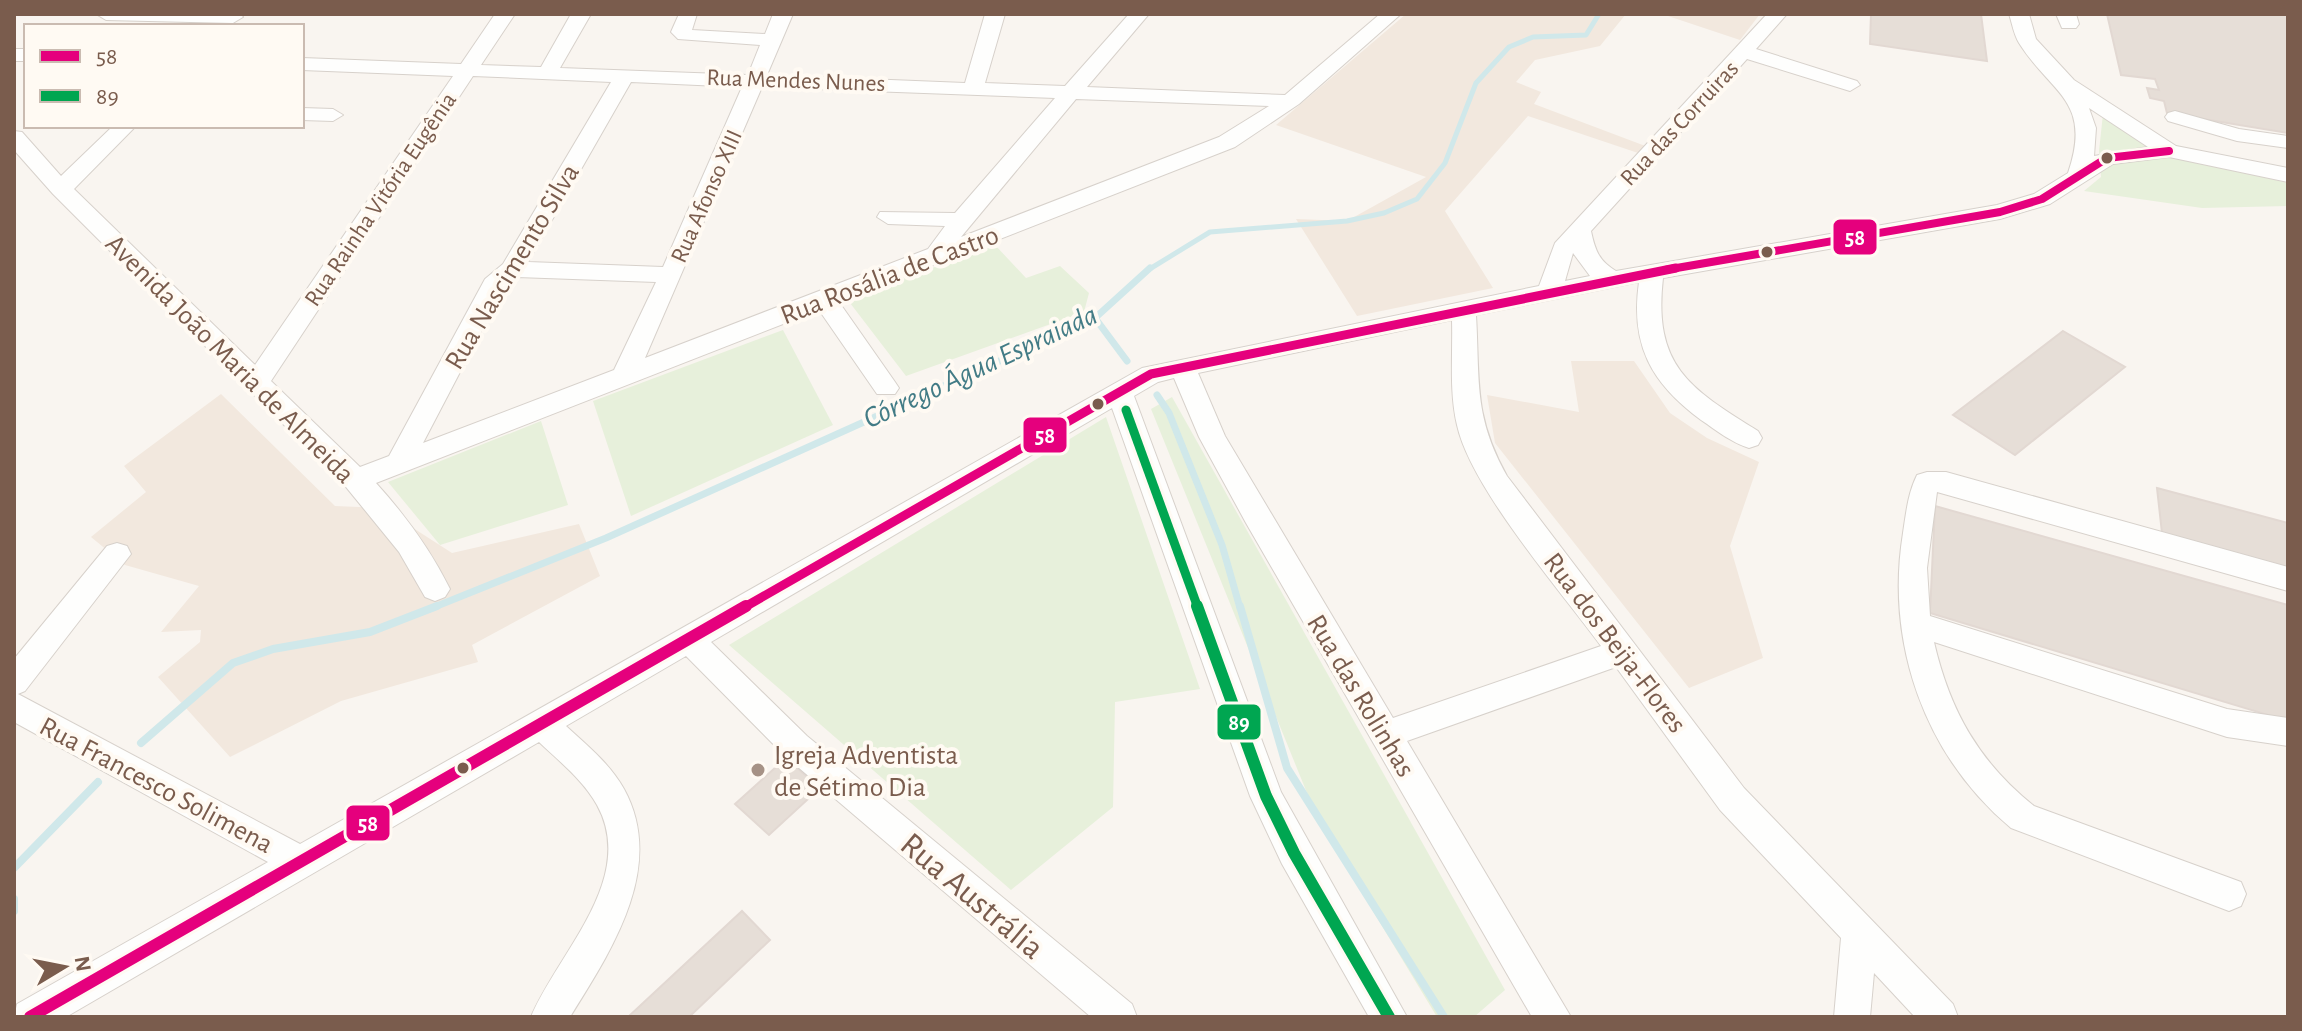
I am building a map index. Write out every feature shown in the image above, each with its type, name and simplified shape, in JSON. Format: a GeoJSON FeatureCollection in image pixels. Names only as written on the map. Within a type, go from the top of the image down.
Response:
{"type":"FeatureCollection","features":[{"type":"Feature","properties":{"kind":"street"},"geometry":{"type":"LineString","coordinates":[[106,14],[230,19]]}},
{"type":"Feature","properties":{"kind":"street","name":"Rua Rainha Vitória Eugênia"},"geometry":{"type":"LineString","coordinates":[[256,383],[505,14]]}},
{"type":"Feature","properties":{"kind":"street"},"geometry":{"type":"LineString","coordinates":[[548,72],[581,14]]}},
{"type":"Feature","properties":{"kind":"street","name":"Rua Afonso XIII"},"geometry":{"type":"LineString","coordinates":[[624,376],[758,78],[783,14]]}},
{"type":"Feature","properties":{"kind":"street"},"geometry":{"type":"LineString","coordinates":[[974,87],[995,14]]}},
{"type":"Feature","properties":{"kind":"street"},"geometry":{"type":"LineString","coordinates":[[935,257],[961,220],[1139,14]]}},
{"type":"Feature","properties":{"kind":"street","name":"Rua Rosália de Castro"},"geometry":{"type":"LineString","coordinates":[[356,480],[1227,142],[1252,129],[1289,101],[1391,14]]}},
{"type":"Feature","properties":{"kind":"street","name":"Rua das Corruiras"},"geometry":{"type":"LineString","coordinates":[[1549,294],[1571,239],[1777,14]]}},
{"type":"Feature","properties":{"kind":"street"},"geometry":{"type":"LineString","coordinates":[[2019,14],[2027,41],[2067,84],[2169,151]]}},
{"type":"Feature","properties":{"kind":"street"},"geometry":{"type":"LineString","coordinates":[[688,15],[681,32],[685,35],[773,40]]}},
{"type":"Feature","properties":{"kind":"street"},"geometry":{"type":"LineString","coordinates":[[1745,52],[1850,85]]}},
{"type":"Feature","properties":{"kind":"street","name":"Rua Mendes Nunes"},"geometry":{"type":"LineString","coordinates":[[304,64],[758,78],[1289,101]]}},
{"type":"Feature","properties":{"kind":"street","name":"Rua Nascimento Silva"},"geometry":{"type":"LineString","coordinates":[[400,461],[497,279],[512,269],[626,74]]}},
{"type":"Feature","properties":{"kind":"street"},"geometry":{"type":"LineString","coordinates":[[2067,84],[2088,128],[2088,147],[2078,175]]}},
{"type":"Feature","properties":{"kind":"street"},"geometry":{"type":"LineString","coordinates":[[304,114],[333,115]]}},
{"type":"Feature","properties":{"kind":"street"},"geometry":{"type":"LineString","coordinates":[[2175,117],[2237,135],[2288,142]]}},
{"type":"Feature","properties":{"kind":"street"},"geometry":{"type":"LineString","coordinates":[[61,189],[123,128]]}},
{"type":"Feature","properties":{"kind":"street","name":"Avenida João Maria de Almeida"},"geometry":{"type":"LineString","coordinates":[[19,149],[356,480],[402,530],[419,554],[435,589]]}},
{"type":"Feature","properties":{"kind":"street"},"geometry":{"type":"LineString","coordinates":[[30,1017],[1151,374],[1614,279],[2000,212],[2042,199],[2107,158],[2169,151],[2288,175]]}},
{"type":"Feature","properties":{"kind":"street"},"geometry":{"type":"LineString","coordinates":[[888,217],[961,220]]}},
{"type":"Feature","properties":{"kind":"street"},"geometry":{"type":"LineString","coordinates":[[1477,308],[1571,239],[1595,271],[1614,279]]}},
{"type":"Feature","properties":{"kind":"street"},"geometry":{"type":"LineString","coordinates":[[512,269],[671,275]]}},
{"type":"Feature","properties":{"kind":"street"},"geometry":{"type":"LineString","coordinates":[[1652,272],[1647,319],[1653,350],[1674,383],[1698,406],[1749,438]]}},
{"type":"Feature","properties":{"kind":"street"},"geometry":{"type":"LineString","coordinates":[[824,299],[886,388]]}},
{"type":"Feature","properties":{"kind":"street","name":"Rua dos Beija-Flores"},"geometry":{"type":"LineString","coordinates":[[1477,308],[1465,402],[1473,439],[1497,483],[1732,799],[1940,1017]]}},
{"type":"Feature","properties":{"kind":"street","name":"Rua das Rolinhas"},"geometry":{"type":"LineString","coordinates":[[1182,366],[1212,437],[1553,1017]]}},
{"type":"Feature","properties":{"kind":"street"},"geometry":{"type":"LineString","coordinates":[[1119,390],[1266,796],[1294,853],[1389,1017]]}},
{"type":"Feature","properties":{"kind":"street"},"geometry":{"type":"LineString","coordinates":[[2229,894],[2023,817],[1997,800],[1977,776],[1945,725],[1925,677],[1918,625],[1915,555],[1924,488],[1927,482],[1935,481],[2288,579]]}},
{"type":"Feature","properties":{"kind":"street"},"geometry":{"type":"LineString","coordinates":[[14,682],[117,554]]}},
{"type":"Feature","properties":{"kind":"street"},"geometry":{"type":"LineString","coordinates":[[1918,625],[2227,723],[2288,732]]}},
{"type":"Feature","properties":{"kind":"street","name":"Rua Austrália"},"geometry":{"type":"LineString","coordinates":[[689,640],[796,746],[1119,1017]]}},
{"type":"Feature","properties":{"kind":"street"},"geometry":{"type":"LineString","coordinates":[[1386,735],[1623,651]]}},
{"type":"Feature","properties":{"kind":"street","name":"Rua Francesco Solimena"},"geometry":{"type":"LineString","coordinates":[[14,706],[299,861]]}},
{"type":"Feature","properties":{"kind":"street"},"geometry":{"type":"LineString","coordinates":[[542,723],[612,799],[623,834],[619,879],[609,913],[549,1017]]}},
{"type":"Feature","properties":{"kind":"street"},"geometry":{"type":"LineString","coordinates":[[1852,1017],[1859,931]]}},
{"type":"Feature","properties":{"kind":"shaded area"},"geometry":{"type":"Polygon","coordinates":[[[1406,14],[1626,14],[1600,46],[1535,60],[1516,82],[1541,92],[1534,104],[1648,147],[1641,154],[1528,116],[1445,211],[1493,288],[1357,316],[1296,219],[1347,221],[1426,177],[1276,125],[1406,14]]]}},
{"type":"Feature","properties":{"kind":"shaded area"},"geometry":{"type":"Polygon","coordinates":[[[1662,14],[1760,14],[1740,40],[1662,14]]]}},
{"type":"Feature","properties":{"kind":"shaded area"},"geometry":{"type":"Polygon","coordinates":[[[1571,361],[1634,361],[1670,413],[1707,438],[1759,462],[1730,546],[1763,658],[1689,688],[1495,443],[1487,395],[1579,412],[1571,361]]]}},
{"type":"Feature","properties":{"kind":"shaded area"},"geometry":{"type":"Polygon","coordinates":[[[221,394],[335,506],[382,508],[452,553],[579,524],[600,576],[472,645],[478,662],[341,701],[230,757],[158,677],[200,642],[201,630],[161,632],[199,586],[125,565],[91,537],[146,492],[124,466],[221,394]]]}},
{"type":"Feature","properties":{"kind":"green space"},"geometry":{"type":"Polygon","coordinates":[[[2103,114],[2176,157],[2288,183],[2288,206],[2202,208],[2084,191],[2101,177],[2099,151],[2103,114]]]}},
{"type":"Feature","properties":{"kind":"green space"},"geometry":{"type":"Polygon","coordinates":[[[995,245],[1026,278],[1060,266],[1089,293],[1084,312],[906,376],[847,299],[995,245]]]}},
{"type":"Feature","properties":{"kind":"green space"},"geometry":{"type":"Polygon","coordinates":[[[783,330],[833,425],[631,516],[593,401],[783,330]]]}},
{"type":"Feature","properties":{"kind":"green space"},"geometry":{"type":"Polygon","coordinates":[[[1172,397],[1505,990],[1474,1017],[1437,1017],[1318,820],[1151,409],[1172,397]]]}},
{"type":"Feature","properties":{"kind":"green space"},"geometry":{"type":"Polygon","coordinates":[[[1106,417],[1200,689],[1115,702],[1113,807],[1011,890],[729,645],[1106,417]]]}},
{"type":"Feature","properties":{"kind":"green space"},"geometry":{"type":"Polygon","coordinates":[[[541,421],[568,505],[440,545],[388,482],[541,421]]]}},
{"type":"Feature","properties":{"kind":"building"},"geometry":{"type":"Polygon","coordinates":[[[1871,14],[1981,14],[1987,61],[1870,44],[1871,14]]]}},
{"type":"Feature","properties":{"kind":"building"},"geometry":{"type":"Polygon","coordinates":[[[2107,14],[2288,14],[2288,133],[2167,113],[2164,101],[2150,98],[2147,88],[2159,90],[2155,79],[2121,75],[2107,14]]]}},
{"type":"Feature","properties":{"kind":"building"},"geometry":{"type":"Polygon","coordinates":[[[2063,331],[2125,367],[2015,455],[1953,415],[2063,331]]]}},
{"type":"Feature","properties":{"kind":"building"},"geometry":{"type":"Polygon","coordinates":[[[2157,488],[2288,523],[2288,568],[2162,533],[2157,488]]]}},
{"type":"Feature","properties":{"kind":"building"},"geometry":{"type":"Polygon","coordinates":[[[1935,506],[2288,605],[2288,721],[1930,613],[1935,506]]]}},
{"type":"Feature","properties":{"kind":"building"},"geometry":{"type":"Polygon","coordinates":[[[786,758],[820,788],[769,835],[735,804],[786,758]]]}},
{"type":"Feature","properties":{"kind":"building"},"geometry":{"type":"Polygon","coordinates":[[[742,911],[770,940],[689,1017],[628,1017],[742,911]]]}},
{"type":"Feature","properties":{"kind":"waterway","name":"Córrego Água Espraiada"},"geometry":{"type":"LineString","coordinates":[[1148,270],[1210,232],[1347,221],[1384,213],[1417,199],[1445,163],[1476,83],[1509,47],[1533,37],[1586,35],[1599,14]]}},
{"type":"Feature","properties":{"kind":"waterway","name":"Córrego Água Espraiada"},"geometry":{"type":"LineString","coordinates":[[1095,318],[1150,268]]}},
{"type":"Feature","properties":{"kind":"waterway","name":"Córrego Água Espraiada"},"geometry":{"type":"LineString","coordinates":[[436,606],[606,538],[1095,318]]}},
{"type":"Feature","properties":{"kind":"waterway"},"geometry":{"type":"LineString","coordinates":[[1095,318],[1127,361]]}},
{"type":"Feature","properties":{"kind":"waterway"},"geometry":{"type":"LineString","coordinates":[[1157,395],[1169,413],[1222,545],[1240,608]]}},
{"type":"Feature","properties":{"kind":"waterway","name":"Córrego Água Espraiada"},"geometry":{"type":"LineString","coordinates":[[141,743],[233,663],[273,649],[370,632],[436,606]]}},
{"type":"Feature","properties":{"kind":"waterway","name":"Córrego Água Espraiada"},"geometry":{"type":"LineString","coordinates":[[432,608],[436,606]]}},
{"type":"Feature","properties":{"kind":"waterway"},"geometry":{"type":"LineString","coordinates":[[1240,606],[1287,768],[1444,1017]]}},
{"type":"Feature","properties":{"kind":"waterway"},"geometry":{"type":"LineString","coordinates":[[14,868],[98,782]]}},
{"type":"Feature","properties":{"kind":"waterway"},"geometry":{"type":"LineString","coordinates":[[14,899],[14,911]]}},
{"type":"Feature","properties":{"kind":"transit line","name":"58"},"geometry":{"type":"LineString","coordinates":[[30,1017],[1151,374],[1614,279],[2000,212],[2042,199],[2107,158],[2169,151]]}},
{"type":"Feature","properties":{"kind":"transit line","name":"89"},"geometry":{"type":"LineString","coordinates":[[1126,410],[1266,796],[1294,853],[1389,1017]]}},
{"type":"Feature","properties":{"kind":"place","name":"Igreja Adventista de Sétimo Dia"},"geometry":{"type":"Point","coordinates":[758,770]}}]}
